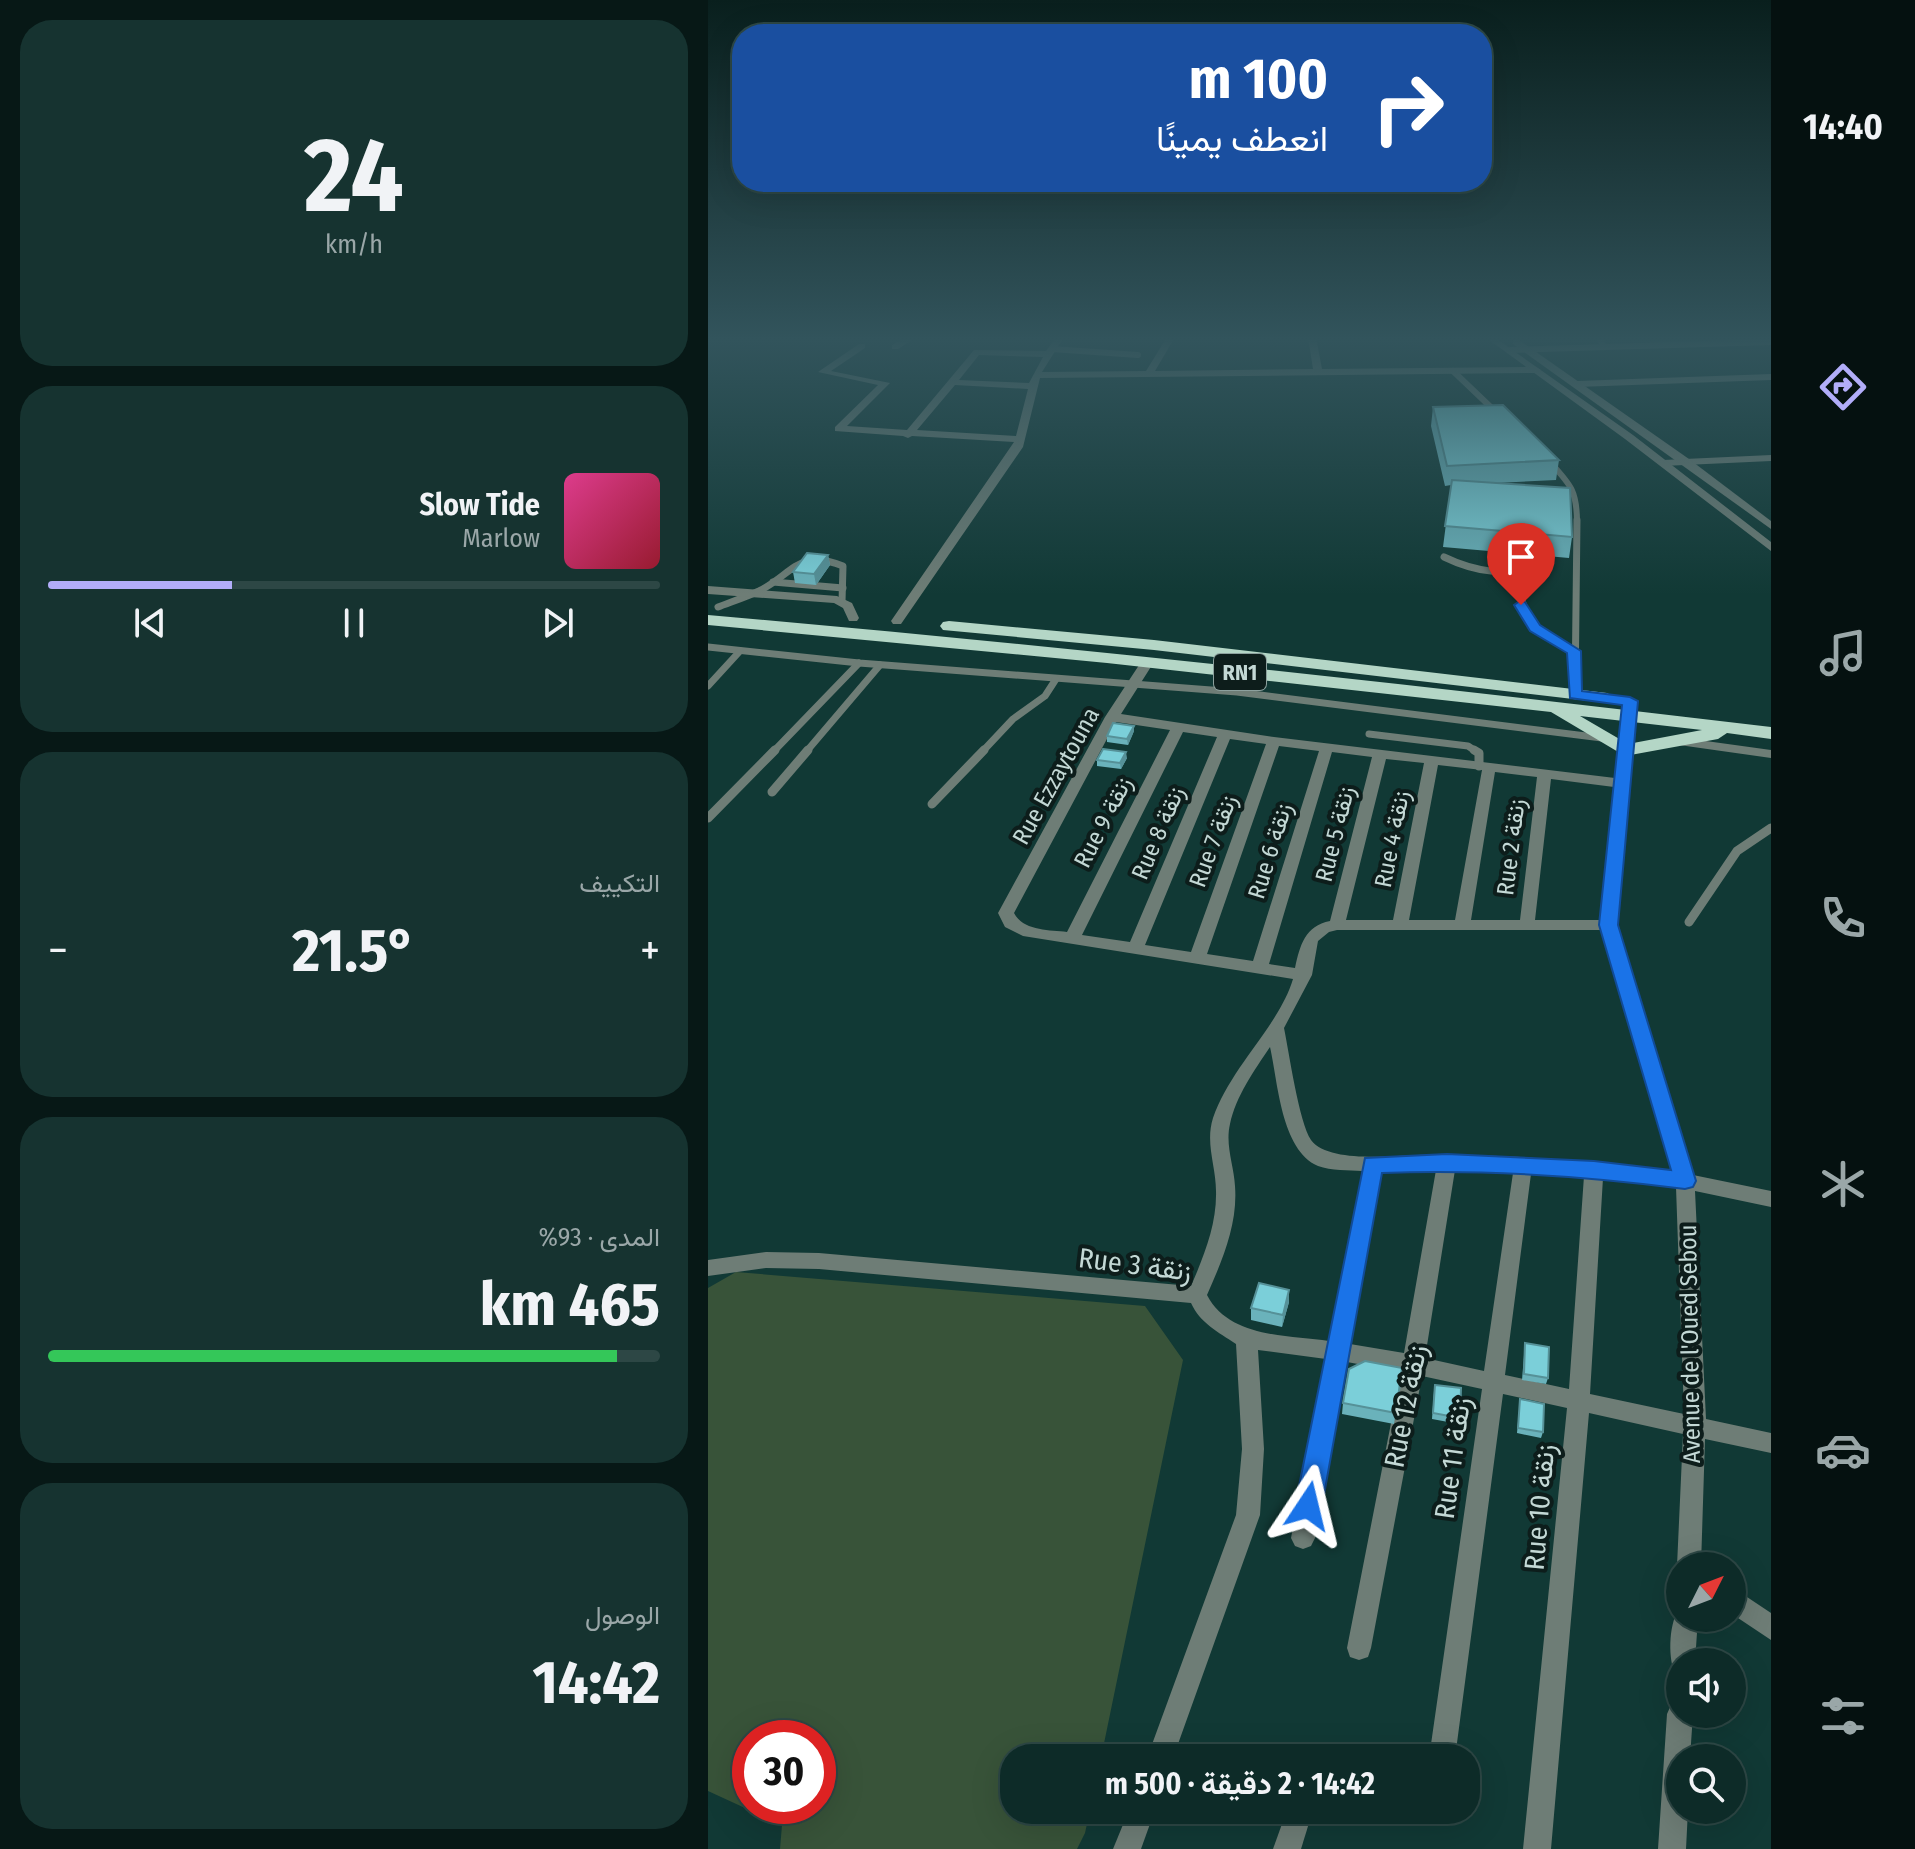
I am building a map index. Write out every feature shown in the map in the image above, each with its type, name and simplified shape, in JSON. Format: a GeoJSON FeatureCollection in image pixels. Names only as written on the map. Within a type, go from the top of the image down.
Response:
{"type":"FeatureCollection","features":[{"type":"Feature","properties":{"kind":"highway","name":"RN1"},"geometry":{"type":"LineString","coordinates":[[711,611],[897,621],[1154,645],[1575,694],[1630,709],[1771,733]]}},
{"type":"Feature","properties":{"kind":"highway","name":"RN1"},"geometry":{"type":"LineString","coordinates":[[711,611],[904,636],[1552,707],[1771,718]]}},
{"type":"Feature","properties":{"kind":"highway"},"geometry":{"type":"LineString","coordinates":[[1552,707],[1625,750],[1739,729]]}},
{"type":"Feature","properties":{"kind":"street"},"geometry":{"type":"LineString","coordinates":[[845,423],[839,429],[1020,439]]}},
{"type":"Feature","properties":{"kind":"street"},"geometry":{"type":"LineString","coordinates":[[908,435],[918,423]]}},
{"type":"Feature","properties":{"kind":"street"},"geometry":{"type":"LineString","coordinates":[[897,621],[1005,469],[1024,423]]}},
{"type":"Feature","properties":{"kind":"street"},"geometry":{"type":"LineString","coordinates":[[1609,423],[1771,548]]}},
{"type":"Feature","properties":{"kind":"street"},"geometry":{"type":"LineString","coordinates":[[1632,423],[1771,526]]}},
{"type":"Feature","properties":{"kind":"street"},"geometry":{"type":"LineString","coordinates":[[1663,463],[1771,458]]}},
{"type":"Feature","properties":{"kind":"street"},"geometry":{"type":"LineString","coordinates":[[708,590],[843,595],[853,618]]}},
{"type":"Feature","properties":{"kind":"street","name":"Rue Ezzaytouna"},"geometry":{"type":"LineString","coordinates":[[1072,938],[1023,931],[1011,923],[1006,913],[1112,717],[1148,662]]}},
{"type":"Feature","properties":{"kind":"street","name":"Avenue de l'Oued Sebou"},"geometry":{"type":"LineString","coordinates":[[1630,709],[1620,783],[1608,925],[1685,1181],[1695,1424],[1692,1552]]}},
{"type":"Feature","properties":{"kind":"street"},"geometry":{"type":"LineString","coordinates":[[1112,717],[1274,741],[1620,783]]}},
{"type":"Feature","properties":{"kind":"street","name":"Rue 9 زنقة"},"geometry":{"type":"LineString","coordinates":[[1072,938],[1178,727]]}},
{"type":"Feature","properties":{"kind":"street","name":"Rue 8 زنقة"},"geometry":{"type":"LineString","coordinates":[[1135,949],[1225,734]]}},
{"type":"Feature","properties":{"kind":"street","name":"Rue 7 زنقة"},"geometry":{"type":"LineString","coordinates":[[1197,958],[1274,741]]}},
{"type":"Feature","properties":{"kind":"street"},"geometry":{"type":"LineString","coordinates":[[1677,741],[1771,754]]}},
{"type":"Feature","properties":{"kind":"street","name":"Rue 6 زنقة"},"geometry":{"type":"LineString","coordinates":[[1259,969],[1327,747]]}},
{"type":"Feature","properties":{"kind":"street","name":"Rue 5 زنقة"},"geometry":{"type":"LineString","coordinates":[[1337,925],[1380,754]]}},
{"type":"Feature","properties":{"kind":"street","name":"Rue 4 زنقة"},"geometry":{"type":"LineString","coordinates":[[1400,926],[1432,760]]}},
{"type":"Feature","properties":{"kind":"street"},"geometry":{"type":"LineString","coordinates":[[1462,925],[1484,767]]}},
{"type":"Feature","properties":{"kind":"street","name":"Rue 2 زنقة"},"geometry":{"type":"LineString","coordinates":[[1527,924],[1544,776]]}},
{"type":"Feature","properties":{"kind":"street"},"geometry":{"type":"LineString","coordinates":[[1197,1295],[1211,1262],[1226,1194],[1220,1162],[1221,1121],[1231,1096],[1296,995],[1304,975],[1311,934],[1323,926],[1337,925],[1608,925]]}},
{"type":"Feature","properties":{"kind":"street"},"geometry":{"type":"LineString","coordinates":[[1072,938],[1304,975]]}},
{"type":"Feature","properties":{"kind":"street"},"geometry":{"type":"LineString","coordinates":[[1275,1027],[1294,1119],[1304,1145],[1323,1160],[1594,1169],[1685,1181],[1771,1199]]}},
{"type":"Feature","properties":{"kind":"street","name":"Rue 12 زنقة"},"geometry":{"type":"LineString","coordinates":[[1359,1648],[1413,1365],[1447,1162]]}},
{"type":"Feature","properties":{"kind":"street"},"geometry":{"type":"LineString","coordinates":[[1303,1538],[1373,1164]]}},
{"type":"Feature","properties":{"kind":"street","name":"Rue 11 زنقة"},"geometry":{"type":"LineString","coordinates":[[1444,1744],[1523,1166]]}},
{"type":"Feature","properties":{"kind":"street","name":"Rue 10 زنقة"},"geometry":{"type":"LineString","coordinates":[[1537,1849],[1579,1399],[1594,1169]]}},
{"type":"Feature","properties":{"kind":"street","name":"Rue 3 زنقة"},"geometry":{"type":"LineString","coordinates":[[708,1268],[766,1260],[819,1261],[1197,1295],[1204,1309],[1246,1339],[1336,1350],[1413,1365],[1771,1443]]}},
{"type":"Feature","properties":{"kind":"street"},"geometry":{"type":"LineString","coordinates":[[1165,1744],[1248,1515],[1255,1475],[1255,1447],[1246,1339]]}},
{"type":"Feature","properties":{"kind":"street"},"geometry":{"type":"LineString","coordinates":[[1746,1609],[1771,1628]]}},
{"type":"Feature","properties":{"kind":"street"},"geometry":{"type":"LineString","coordinates":[[1672,1849],[1679,1728]]}},
{"type":"Feature","properties":{"kind":"street"},"geometry":{"type":"LineString","coordinates":[[1127,1849],[1137,1824]]}},
{"type":"Feature","properties":{"kind":"street"},"geometry":{"type":"LineString","coordinates":[[1287,1849],[1295,1824]]}},
{"type":"Feature","properties":{"kind":"lane"},"geometry":{"type":"LineString","coordinates":[[1542,456],[1577,497],[1575,694]]}},
{"type":"Feature","properties":{"kind":"lane"},"geometry":{"type":"LineString","coordinates":[[1559,491],[1574,490]]}},
{"type":"Feature","properties":{"kind":"lane"},"geometry":{"type":"LineString","coordinates":[[1444,557],[1473,569],[1513,574],[1544,567]]}},
{"type":"Feature","properties":{"kind":"lane"},"geometry":{"type":"LineString","coordinates":[[711,611],[753,594],[799,561],[833,562],[845,569],[843,595],[773,582]]}},
{"type":"Feature","properties":{"kind":"lane"},"geometry":{"type":"LineString","coordinates":[[1513,574],[1521,592],[1521,605],[1535,628],[1574,651]]}},
{"type":"Feature","properties":{"kind":"lane"},"geometry":{"type":"LineString","coordinates":[[708,647],[880,665],[1237,692],[1602,738]]}},
{"type":"Feature","properties":{"kind":"lane"},"geometry":{"type":"LineString","coordinates":[[708,686],[740,651]]}},
{"type":"Feature","properties":{"kind":"lane"},"geometry":{"type":"LineString","coordinates":[[708,818],[859,663]]}},
{"type":"Feature","properties":{"kind":"lane"},"geometry":{"type":"LineString","coordinates":[[772,792],[880,665]]}},
{"type":"Feature","properties":{"kind":"lane"},"geometry":{"type":"LineString","coordinates":[[932,804],[1013,719],[1045,696],[1056,679]]}},
{"type":"Feature","properties":{"kind":"lane"},"geometry":{"type":"LineString","coordinates":[[1369,734],[1468,746],[1479,753],[1484,767]]}},
{"type":"Feature","properties":{"kind":"lane"},"geometry":{"type":"LineString","coordinates":[[1689,922],[1737,851],[1771,828]]}},
{"type":"Feature","properties":{"kind":"green space"},"geometry":{"type":"Polygon","coordinates":[[[736,1272],[1145,1306],[1183,1360],[1104,1744],[1000,1744],[1000,1824],[1087,1824],[1077,1849],[780,1849],[780,1824],[836,1824],[836,1720],[732,1720],[732,1802],[708,1791],[708,1288],[736,1272]]]}},
{"type":"Feature","properties":{"kind":"building"},"geometry":{"type":"Polygon","coordinates":[[[1437,423],[1522,423],[1559,460],[1447,466],[1437,423]]]}},
{"type":"Feature","properties":{"kind":"building"},"geometry":{"type":"Polygon","coordinates":[[[1452,480],[1570,488],[1572,537],[1445,526],[1452,480]]]}},
{"type":"Feature","properties":{"kind":"building"},"geometry":{"type":"Polygon","coordinates":[[[807,553],[828,555],[814,574],[793,572],[807,553]]]}},
{"type":"Feature","properties":{"kind":"building"},"geometry":{"type":"Polygon","coordinates":[[[1113,723],[1134,726],[1127,739],[1107,736],[1113,723]]]}},
{"type":"Feature","properties":{"kind":"building"},"geometry":{"type":"Polygon","coordinates":[[[1103,749],[1126,752],[1120,763],[1097,760],[1103,749]]]}},
{"type":"Feature","properties":{"kind":"building"},"geometry":{"type":"Polygon","coordinates":[[[1259,1283],[1289,1290],[1283,1315],[1251,1308],[1259,1283]]]}},
{"type":"Feature","properties":{"kind":"building"},"geometry":{"type":"Polygon","coordinates":[[[1525,1343],[1549,1347],[1548,1378],[1524,1374],[1525,1343]]]}},
{"type":"Feature","properties":{"kind":"building"},"geometry":{"type":"Polygon","coordinates":[[[1365,1361],[1402,1368],[1396,1413],[1343,1403],[1349,1369],[1365,1361]]]}},
{"type":"Feature","properties":{"kind":"building"},"geometry":{"type":"Polygon","coordinates":[[[1435,1385],[1461,1388],[1460,1418],[1433,1413],[1435,1385]]]}},
{"type":"Feature","properties":{"kind":"building"},"geometry":{"type":"Polygon","coordinates":[[[1520,1399],[1544,1404],[1543,1432],[1518,1428],[1520,1399]]]}},
{"type":"Feature","properties":{"kind":"route"},"geometry":{"type":"LineString","coordinates":[[1308,1506],[1373,1164],[1447,1162],[1594,1169],[1685,1181],[1646,1042],[1608,925],[1630,701],[1575,694],[1574,651],[1535,628],[1521,605]]}}]}
